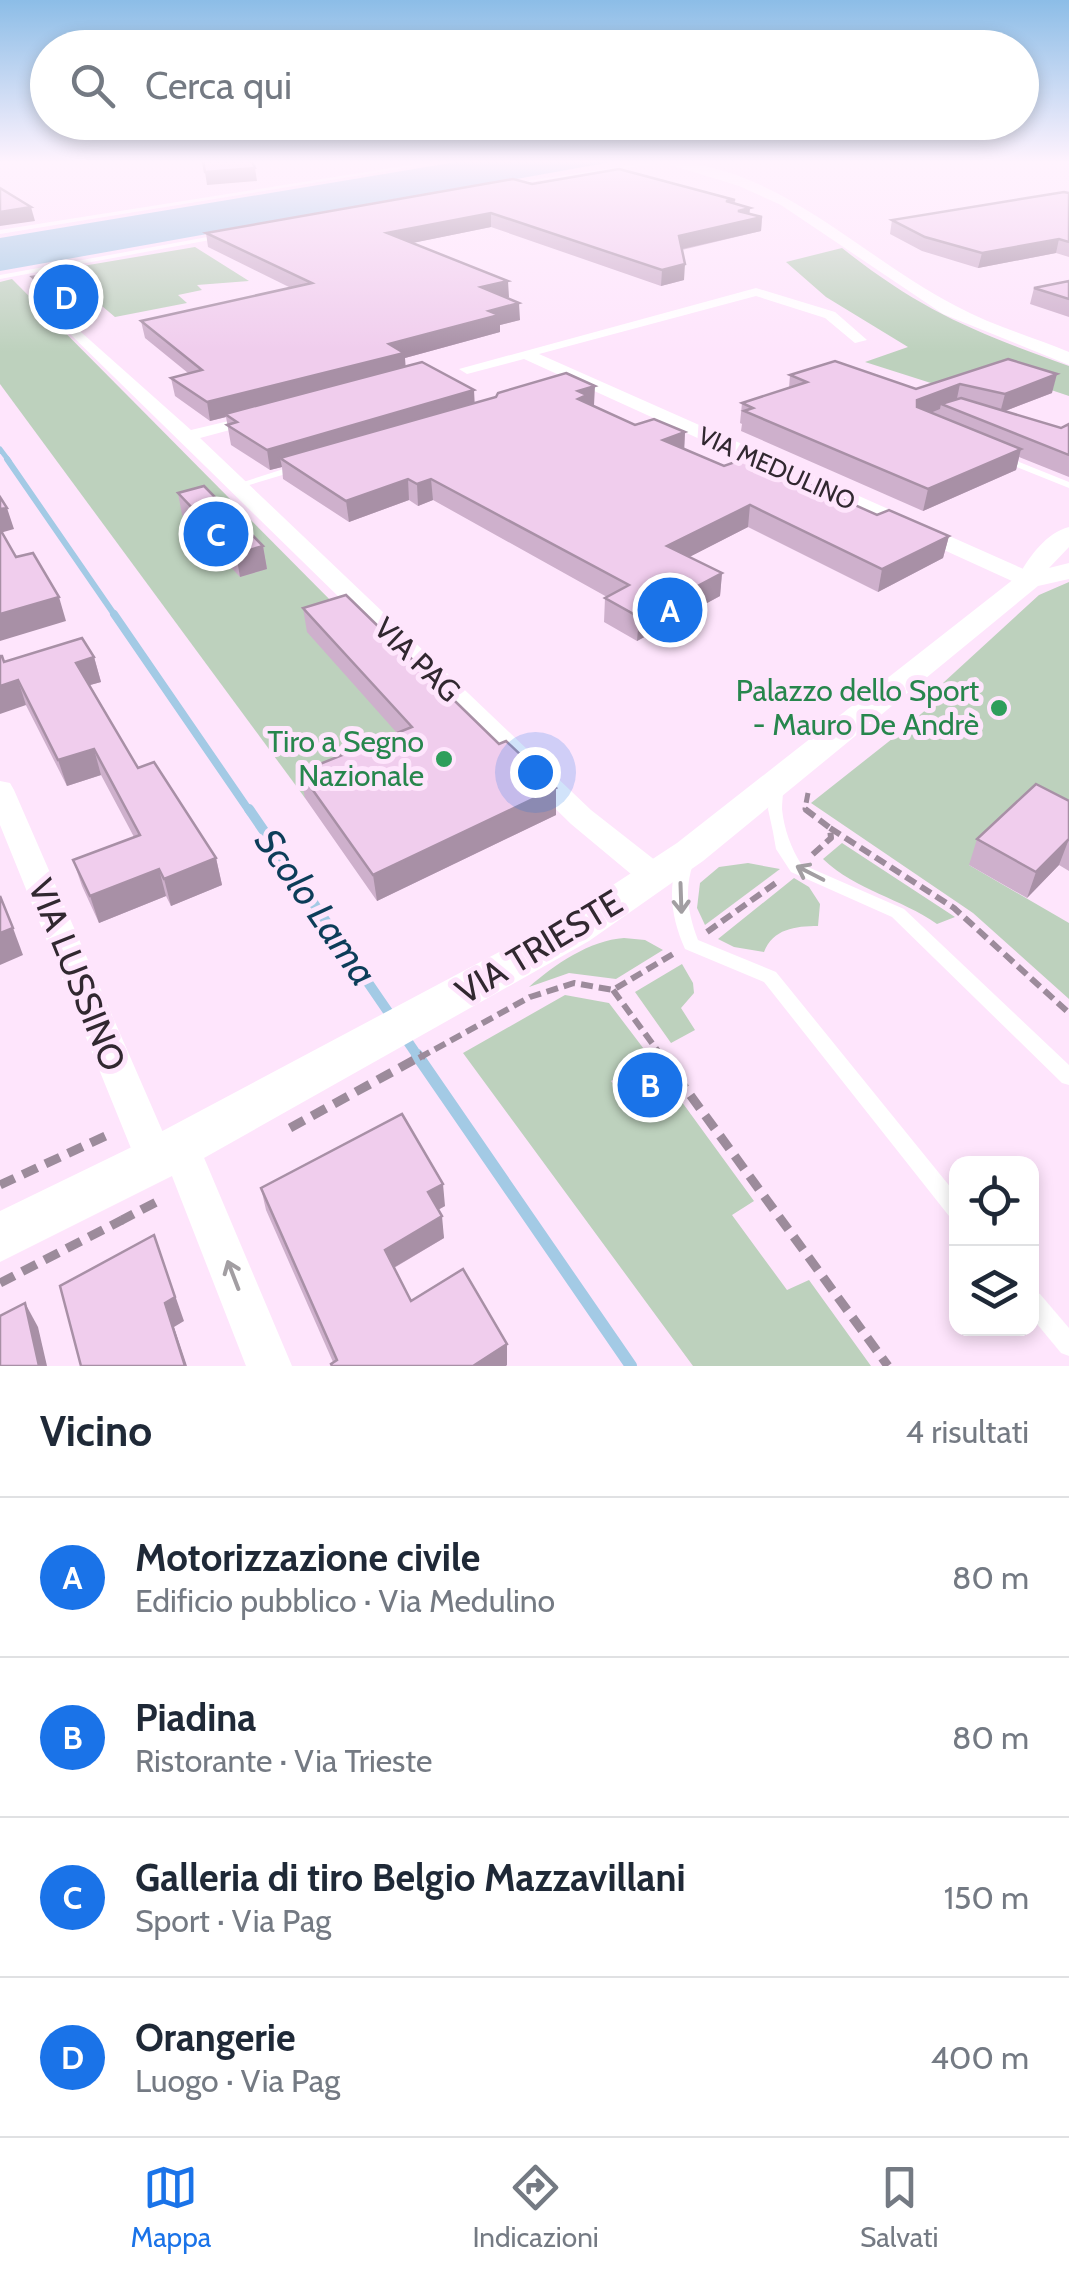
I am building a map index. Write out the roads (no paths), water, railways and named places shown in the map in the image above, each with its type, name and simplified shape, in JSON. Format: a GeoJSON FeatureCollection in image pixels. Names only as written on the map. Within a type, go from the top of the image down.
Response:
{"type":"FeatureCollection","features":[{"type":"Feature","properties":{"kind":"main road"},"geometry":{"type":"LineString","coordinates":[[820,225],[928,298],[982,326],[1069,359]]}},
{"type":"Feature","properties":{"kind":"main road"},"geometry":{"type":"LineString","coordinates":[[928,298],[994,322],[1069,340]]}},
{"type":"Feature","properties":{"kind":"street"},"geometry":{"type":"LineString","coordinates":[[467,369],[756,292],[830,315],[860,340]]}},
{"type":"Feature","properties":{"kind":"street","name":"VIA PAG"},"geometry":{"type":"LineString","coordinates":[[73,330],[188,436],[581,817],[654,876]]}},
{"type":"Feature","properties":{"kind":"street","name":"VIA MEDULINO"},"geometry":{"type":"LineString","coordinates":[[526,354],[1029,580]]}},
{"type":"Feature","properties":{"kind":"street"},"geometry":{"type":"LineString","coordinates":[[188,436],[275,412]]}},
{"type":"Feature","properties":{"kind":"street","name":"VIA TRIESTE"},"geometry":{"type":"LineString","coordinates":[[0,1237],[157,1143],[356,1072],[460,1015],[690,852],[1029,580],[1042,557],[1069,534]]}},
{"type":"Feature","properties":{"kind":"street","name":"VIA TRIESTE"},"geometry":{"type":"LineString","coordinates":[[1029,580],[1069,571]]}},
{"type":"Feature","properties":{"kind":"street","name":"VIA LUSSINO"},"geometry":{"type":"LineString","coordinates":[[0,790],[157,1143],[269,1366]]}},
{"type":"Feature","properties":{"kind":"lane"},"geometry":{"type":"LineString","coordinates":[[0,232],[46,225]]}},
{"type":"Feature","properties":{"kind":"lane"},"geometry":{"type":"LineString","coordinates":[[0,277],[240,233]]}},
{"type":"Feature","properties":{"kind":"lane"},"geometry":{"type":"LineString","coordinates":[[996,456],[1069,485]]}},
{"type":"Feature","properties":{"kind":"lane"},"geometry":{"type":"LineString","coordinates":[[236,486],[304,466]]}},
{"type":"Feature","properties":{"kind":"lane"},"geometry":{"type":"LineString","coordinates":[[777,782],[775,808],[780,832],[796,868],[898,914],[1069,1077]]}},
{"type":"Feature","properties":{"kind":"lane"},"geometry":{"type":"LineString","coordinates":[[690,852],[679,892],[682,921],[691,944],[770,977],[949,1200]]}},
{"type":"Feature","properties":{"kind":"lane"},"geometry":{"type":"LineString","coordinates":[[1039,1310],[1069,1345]]}},
{"type":"Feature","properties":{"kind":"water"},"geometry":{"type":"Polygon","coordinates":[[[80,225],[259,225],[0,271],[0,238],[80,225]]]}},
{"type":"Feature","properties":{"kind":"waterway","name":"Scolo Lama"},"geometry":{"type":"LineString","coordinates":[[0,449],[9,461]]}},
{"type":"Feature","properties":{"kind":"waterway","name":"Scolo Lama"},"geometry":{"type":"LineString","coordinates":[[7,459],[116,617]]}},
{"type":"Feature","properties":{"kind":"waterway","name":"Scolo Lama"},"geometry":{"type":"LineString","coordinates":[[114,614],[250,812]]}},
{"type":"Feature","properties":{"kind":"waterway","name":"Scolo Lama"},"geometry":{"type":"LineString","coordinates":[[249,809],[391,1016]]}},
{"type":"Feature","properties":{"kind":"waterway","name":"Scolo Lama"},"geometry":{"type":"LineString","coordinates":[[404,1036],[419,1058]]}},
{"type":"Feature","properties":{"kind":"waterway","name":"Scolo Lama"},"geometry":{"type":"LineString","coordinates":[[417,1055],[631,1366]]}},
{"type":"Feature","properties":{"kind":"place","name":"Orangerie"},"geometry":{"type":"Point","coordinates":[66,297]}},
{"type":"Feature","properties":{"kind":"place","name":"Galleria di tiro Belgio Mazzavillani"},"geometry":{"type":"Point","coordinates":[216,534]}},
{"type":"Feature","properties":{"kind":"place","name":"Motorizzazione civile"},"geometry":{"type":"Point","coordinates":[670,610]}},
{"type":"Feature","properties":{"kind":"place","name":"Palazzo dello Sport - Mauro De Andrè"},"geometry":{"type":"Point","coordinates":[999,708]}},
{"type":"Feature","properties":{"kind":"place","name":"Tiro a Segno Nazionale"},"geometry":{"type":"Point","coordinates":[444,759]}},
{"type":"Feature","properties":{"kind":"place","name":"Piadina"},"geometry":{"type":"Point","coordinates":[650,1085]}}]}
